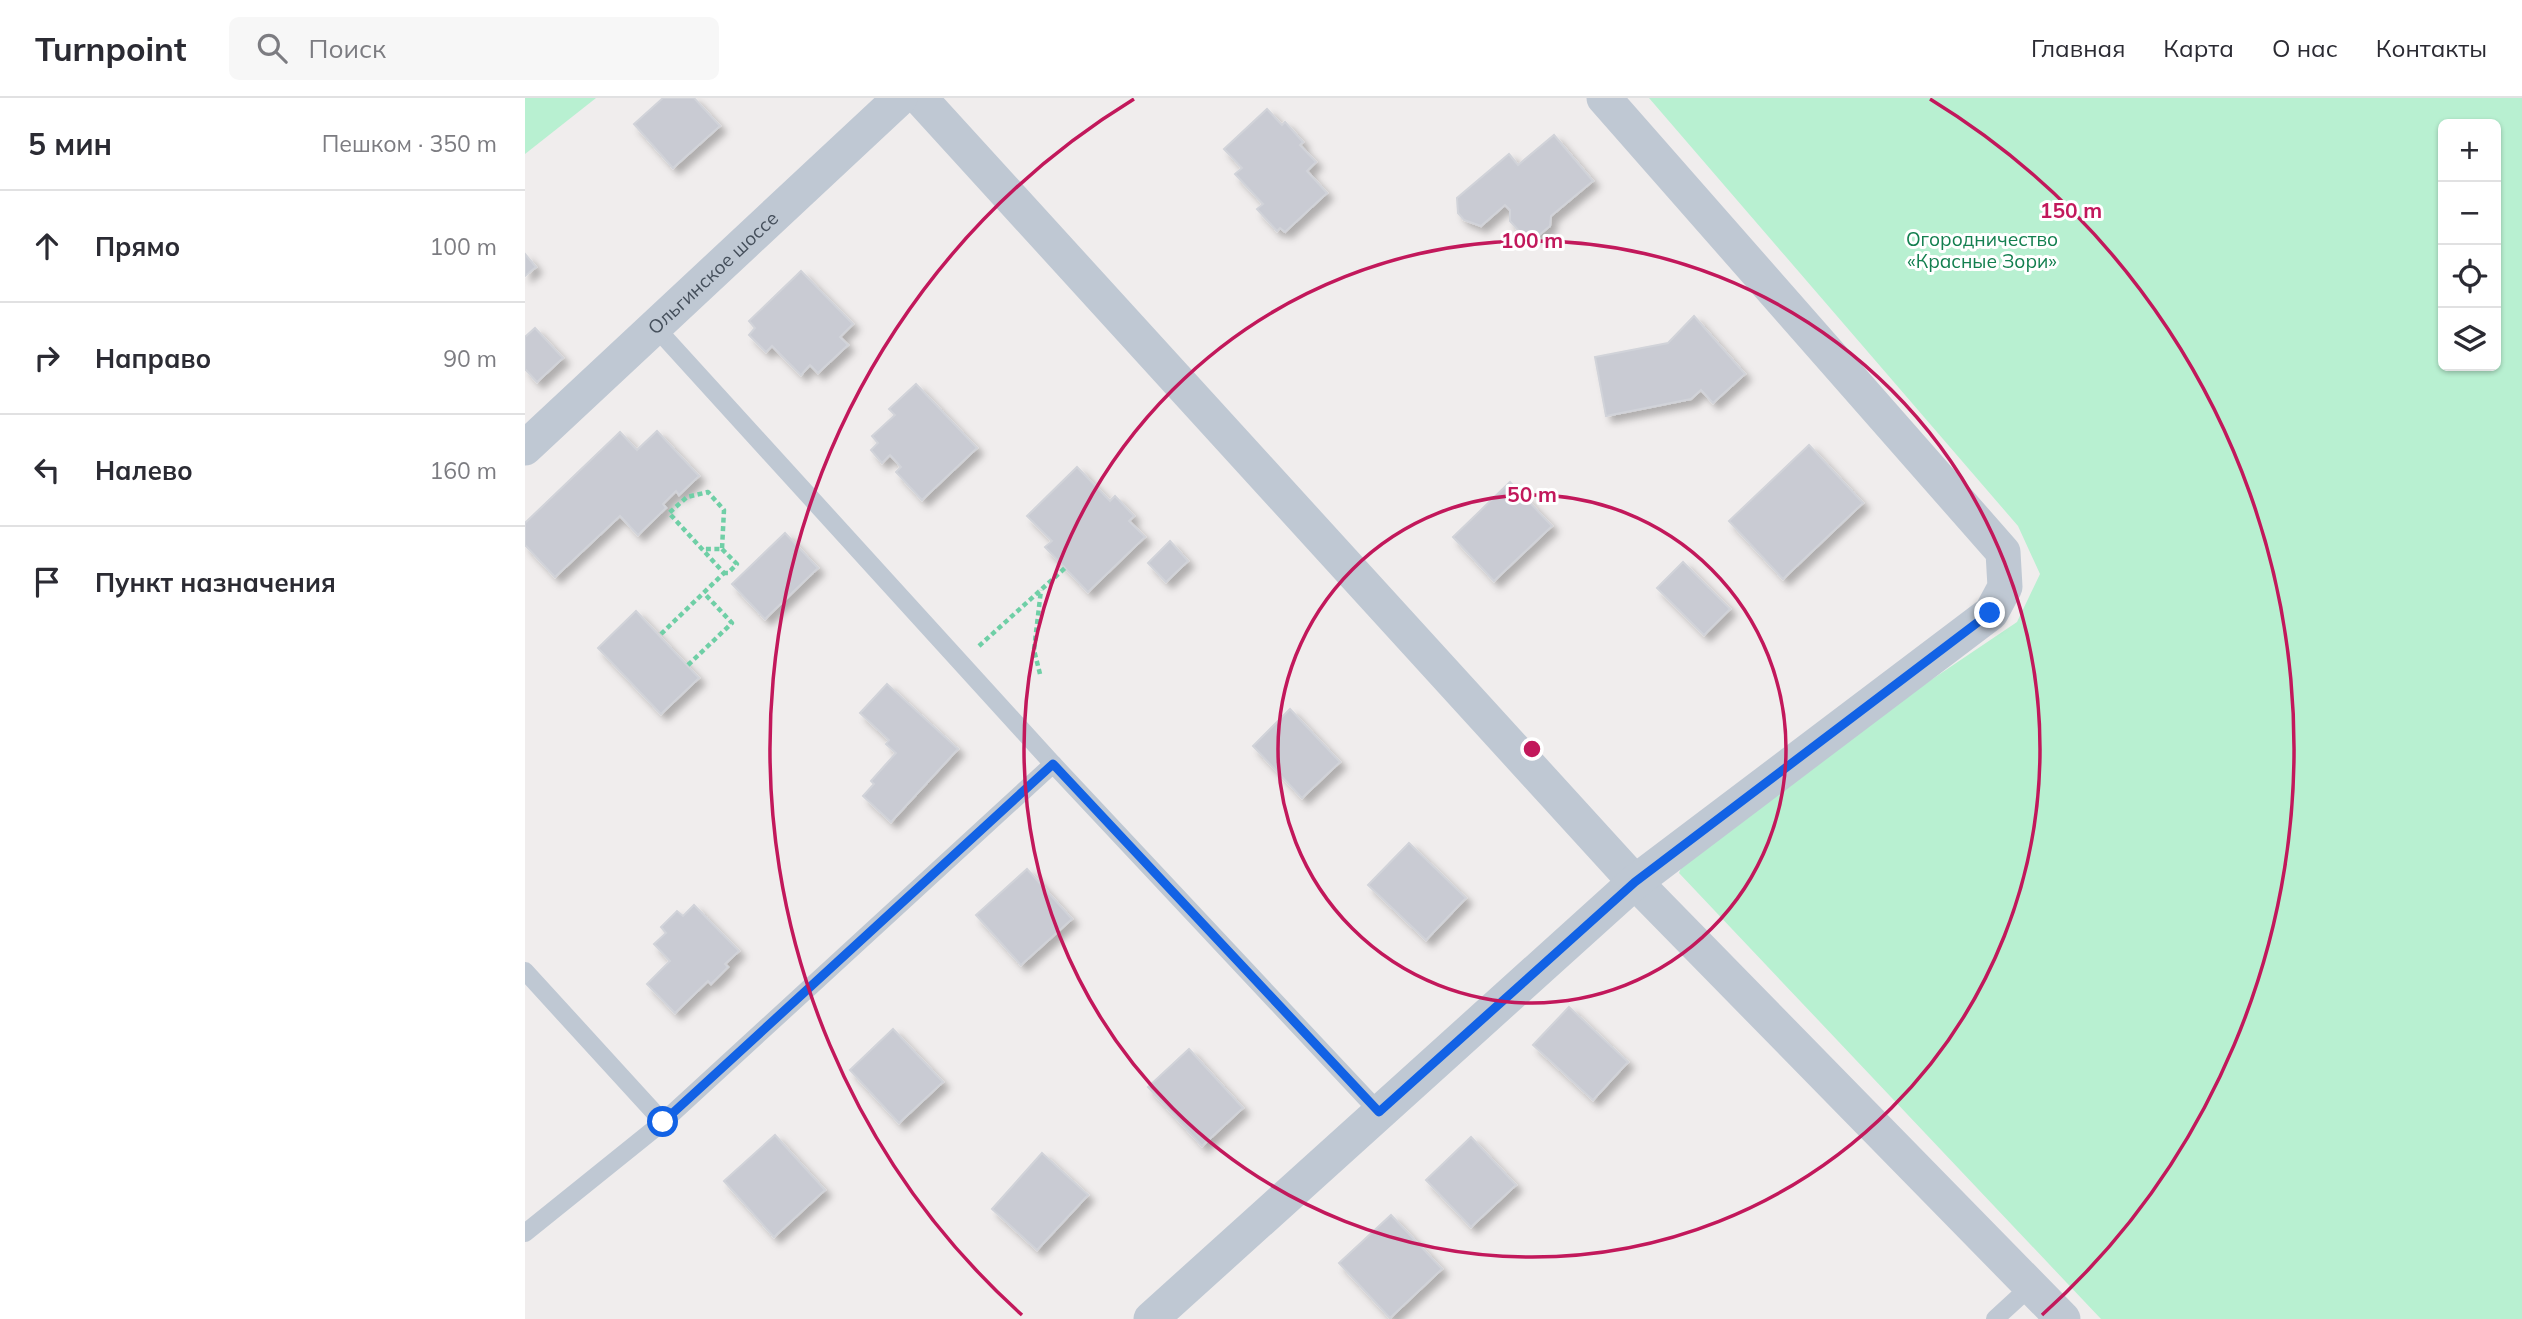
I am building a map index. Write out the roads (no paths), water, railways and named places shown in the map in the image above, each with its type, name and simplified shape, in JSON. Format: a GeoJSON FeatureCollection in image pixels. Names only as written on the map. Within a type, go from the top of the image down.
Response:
{"type":"FeatureCollection","features":[{"type":"Feature","properties":{"kind":"street","name":"Ольгинское шоссе"},"geometry":{"type":"LineString","coordinates":[[525,449],[900,98]]}},
{"type":"Feature","properties":{"kind":"street"},"geometry":{"type":"LineString","coordinates":[[920,98],[1635,882],[2063,1319]]}},
{"type":"Feature","properties":{"kind":"street"},"geometry":{"type":"LineString","coordinates":[[1151,1319],[1635,882],[1990,613],[2005,587],[2003,552],[1604,98]]}},
{"type":"Feature","properties":{"kind":"lane"},"geometry":{"type":"LineString","coordinates":[[525,449],[657,329],[900,98]]}},
{"type":"Feature","properties":{"kind":"lane"},"geometry":{"type":"LineString","coordinates":[[657,329],[1053,764],[1379,1112]]}},
{"type":"Feature","properties":{"kind":"lane"},"geometry":{"type":"LineString","coordinates":[[525,1233],[663,1122],[1053,764]]}},
{"type":"Feature","properties":{"kind":"lane"},"geometry":{"type":"LineString","coordinates":[[525,971],[663,1122]]}},
{"type":"Feature","properties":{"kind":"lane"},"geometry":{"type":"LineString","coordinates":[[1995,1319],[2032,1285]]}},
{"type":"Feature","properties":{"kind":"park label","name":"Огородничество «Красные Зори»"},"geometry":{"type":"Point","coordinates":[1982,250]}}]}
